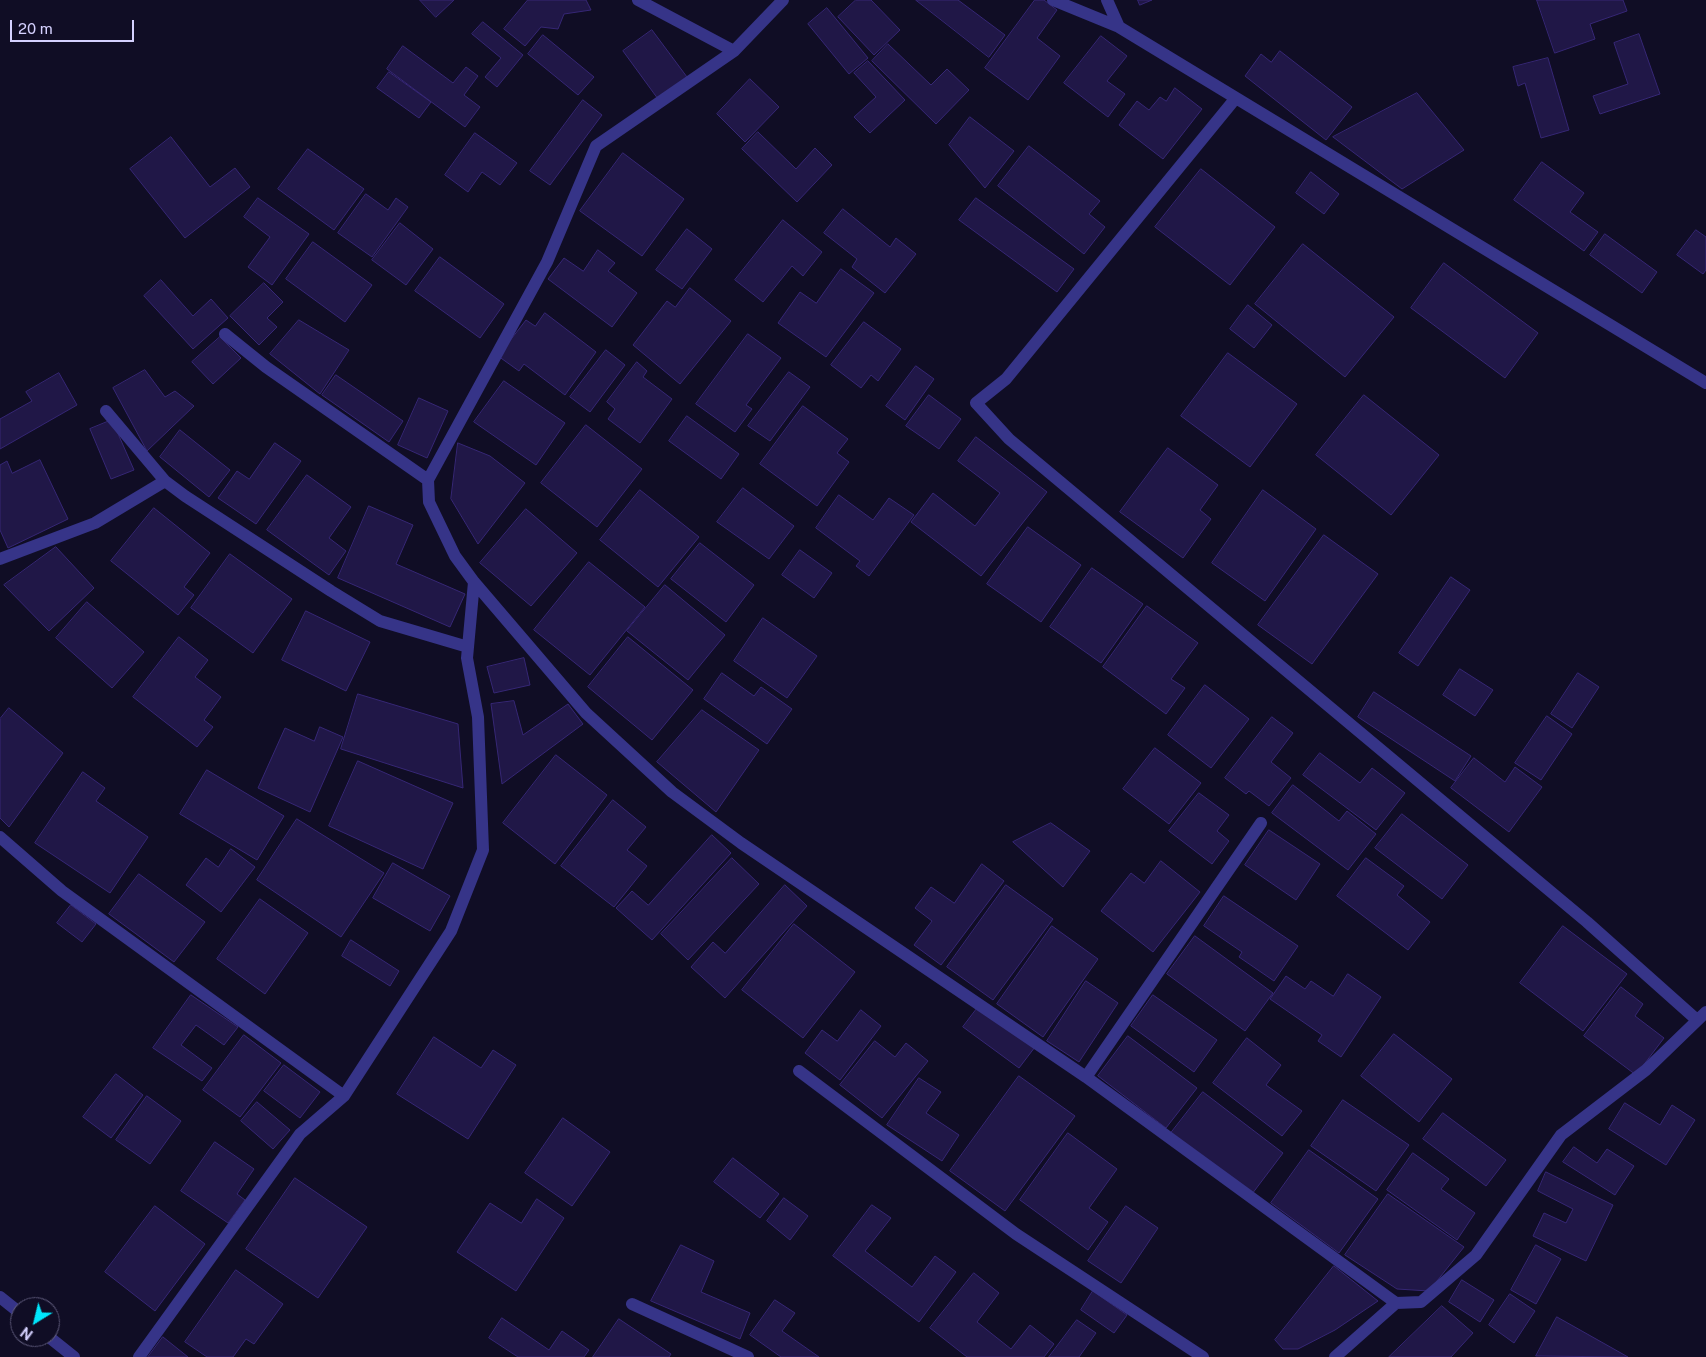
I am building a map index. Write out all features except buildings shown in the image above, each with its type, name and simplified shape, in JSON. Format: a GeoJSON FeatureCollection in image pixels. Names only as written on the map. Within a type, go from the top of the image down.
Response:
{"type":"FeatureCollection","features":[{"type":"Feature","properties":{"kind":"street"},"geometry":{"type":"LineString","coordinates":[[638,0],[734,51]]}},
{"type":"Feature","properties":{"kind":"street"},"geometry":{"type":"LineString","coordinates":[[783,0],[734,51],[596,146],[547,262],[428,480],[429,502],[455,556],[474,582],[586,713],[672,792],[741,843],[1086,1077],[1396,1303],[1421,1302],[1476,1255],[1561,1135],[1646,1070],[1701,1016],[1009,439],[976,403],[1006,379],[1236,99]]}},
{"type":"Feature","properties":{"kind":"street"},"geometry":{"type":"LineString","coordinates":[[1053,0],[1119,27],[1706,383]]}},
{"type":"Feature","properties":{"kind":"street"},"geometry":{"type":"LineString","coordinates":[[1107,0],[1119,27]]}},
{"type":"Feature","properties":{"kind":"street"},"geometry":{"type":"LineString","coordinates":[[225,334],[266,366],[428,480]]}},
{"type":"Feature","properties":{"kind":"street"},"geometry":{"type":"LineString","coordinates":[[106,411],[165,481],[184,496],[380,621],[468,647]]}},
{"type":"Feature","properties":{"kind":"street"},"geometry":{"type":"LineString","coordinates":[[0,559],[95,523],[165,481]]}},
{"type":"Feature","properties":{"kind":"street"},"geometry":{"type":"LineString","coordinates":[[139,1357],[300,1134],[344,1096],[451,931],[482,850],[478,717],[467,658],[474,582]]}},
{"type":"Feature","properties":{"kind":"street"},"geometry":{"type":"LineString","coordinates":[[1086,1077],[1261,823]]}},
{"type":"Feature","properties":{"kind":"street"},"geometry":{"type":"LineString","coordinates":[[0,837],[62,891],[344,1096]]}},
{"type":"Feature","properties":{"kind":"street"},"geometry":{"type":"LineString","coordinates":[[799,1071],[1016,1234],[1203,1357]]}},
{"type":"Feature","properties":{"kind":"street"},"geometry":{"type":"LineString","coordinates":[[0,1297],[10,1305]]}},
{"type":"Feature","properties":{"kind":"street"},"geometry":{"type":"LineString","coordinates":[[1335,1357],[1396,1303]]}},
{"type":"Feature","properties":{"kind":"street"},"geometry":{"type":"LineString","coordinates":[[632,1304],[748,1357]]}},
{"type":"Feature","properties":{"kind":"street"},"geometry":{"type":"LineString","coordinates":[[60,1346],[74,1357]]}}]}
